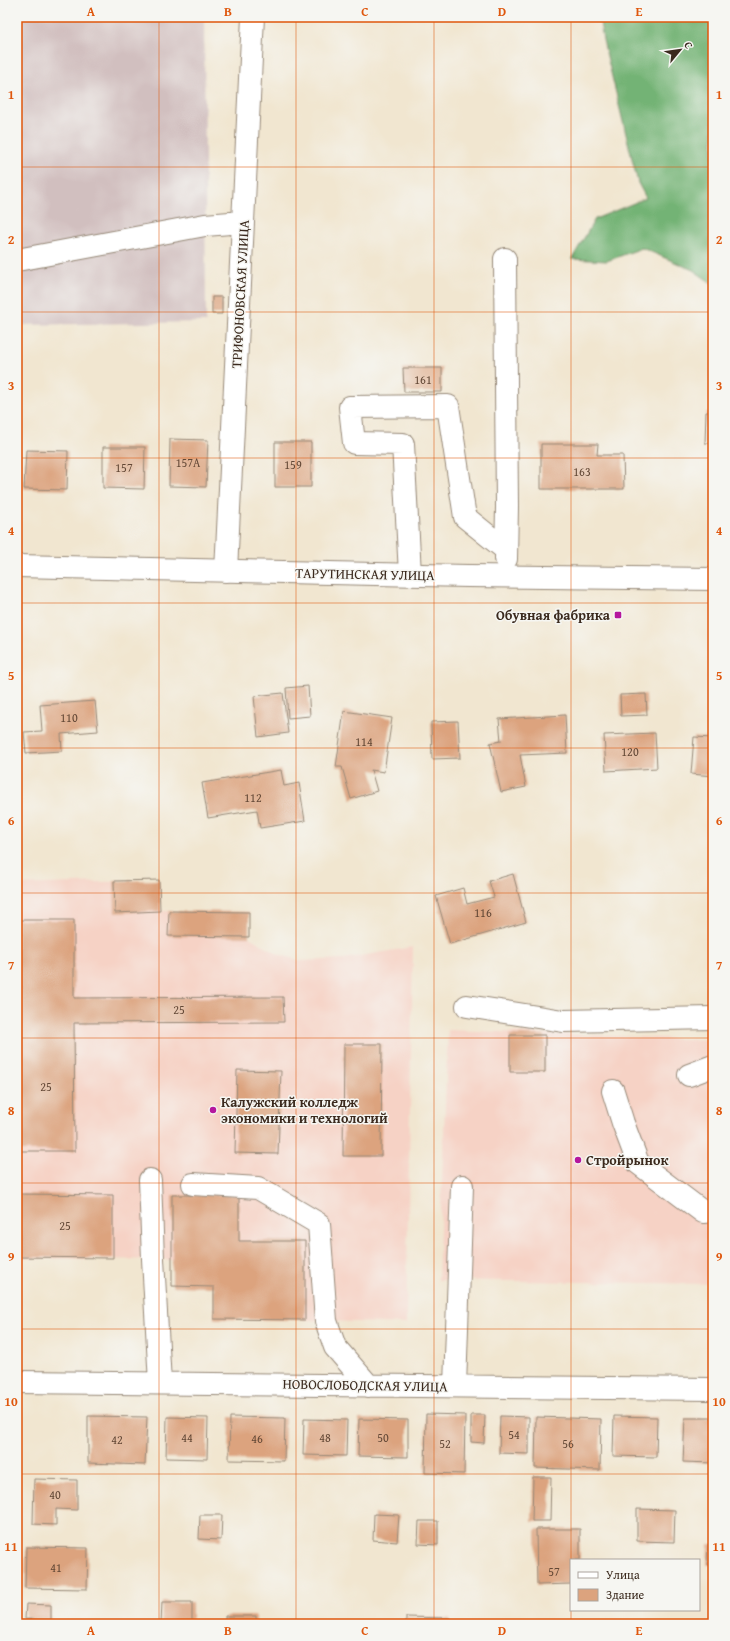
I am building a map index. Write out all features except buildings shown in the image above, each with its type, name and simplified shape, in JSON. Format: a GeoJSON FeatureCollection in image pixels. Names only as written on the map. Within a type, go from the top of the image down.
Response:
{"type":"FeatureCollection","features":[{"type":"Feature","properties":{"kind":"street","name":"ТРИФОНОВСКАЯ УЛИЦА"},"geometry":{"type":"LineString","coordinates":[[226,571],[253,17]]}},
{"type":"Feature","properties":{"kind":"street"},"geometry":{"type":"LineString","coordinates":[[17,260],[205,225],[243,222]]}},
{"type":"Feature","properties":{"kind":"street"},"geometry":{"type":"LineString","coordinates":[[505,259],[507,507],[506,577]]}},
{"type":"Feature","properties":{"kind":"street"},"geometry":{"type":"LineString","coordinates":[[410,574],[403,444],[354,443],[350,407],[448,406],[465,517],[506,550]]}},
{"type":"Feature","properties":{"kind":"street","name":"ТАРУТИНСКАЯ УЛИЦА"},"geometry":{"type":"LineString","coordinates":[[17,566],[506,577],[713,579]]}},
{"type":"Feature","properties":{"kind":"street"},"geometry":{"type":"LineString","coordinates":[[467,1006],[563,1021],[713,1018]]}},
{"type":"Feature","properties":{"kind":"street"},"geometry":{"type":"LineString","coordinates":[[689,1075],[713,1066]]}},
{"type":"Feature","properties":{"kind":"street"},"geometry":{"type":"LineString","coordinates":[[613,1091],[638,1163],[703,1212],[713,1211]]}},
{"type":"Feature","properties":{"kind":"street"},"geometry":{"type":"LineString","coordinates":[[150,1180],[160,1383]]}},
{"type":"Feature","properties":{"kind":"street"},"geometry":{"type":"LineString","coordinates":[[193,1184],[258,1188],[319,1224],[326,1321],[335,1347],[369,1386]]}},
{"type":"Feature","properties":{"kind":"street"},"geometry":{"type":"LineString","coordinates":[[455,1386],[462,1186]]}},
{"type":"Feature","properties":{"kind":"street","name":"НОВОСЛОБОДСКАЯ УЛИЦА"},"geometry":{"type":"LineString","coordinates":[[17,1382],[713,1389]]}},
{"type":"Feature","properties":{"kind":"shaded area"},"geometry":{"type":"Polygon","coordinates":[[[17,17],[204,17],[206,322],[17,325],[17,17]]]}},
{"type":"Feature","properties":{"kind":"shaded area","name":"Калужский колледж экономики и технологий"},"geometry":{"type":"Polygon","coordinates":[[[159,880],[161,911],[249,912],[249,937],[278,954],[301,961],[343,959],[413,947],[406,1324],[305,1320],[214,1319],[214,1287],[172,1286],[172,1260],[17,1258],[17,885],[159,880]]]}},
{"type":"Feature","properties":{"kind":"shaded area","name":"Стройрынок"},"geometry":{"type":"Polygon","coordinates":[[[448,1030],[713,1040],[713,1284],[438,1280],[448,1030]]]}},
{"type":"Feature","properties":{"kind":"green space"},"geometry":{"type":"Polygon","coordinates":[[[599,17],[713,17],[713,284],[693,270],[642,248],[607,261],[572,259],[595,219],[646,198],[638,183],[603,40],[599,17]]]}},
{"type":"Feature","properties":{"kind":"place","name":"Обувная фабрика"},"geometry":{"type":"Point","coordinates":[618,615]}},
{"type":"Feature","properties":{"kind":"place","name":"Калужский колледж экономики и технологий"},"geometry":{"type":"Point","coordinates":[213,1110]}},
{"type":"Feature","properties":{"kind":"place","name":"Стройрынок"},"geometry":{"type":"Point","coordinates":[578,1160]}}]}
